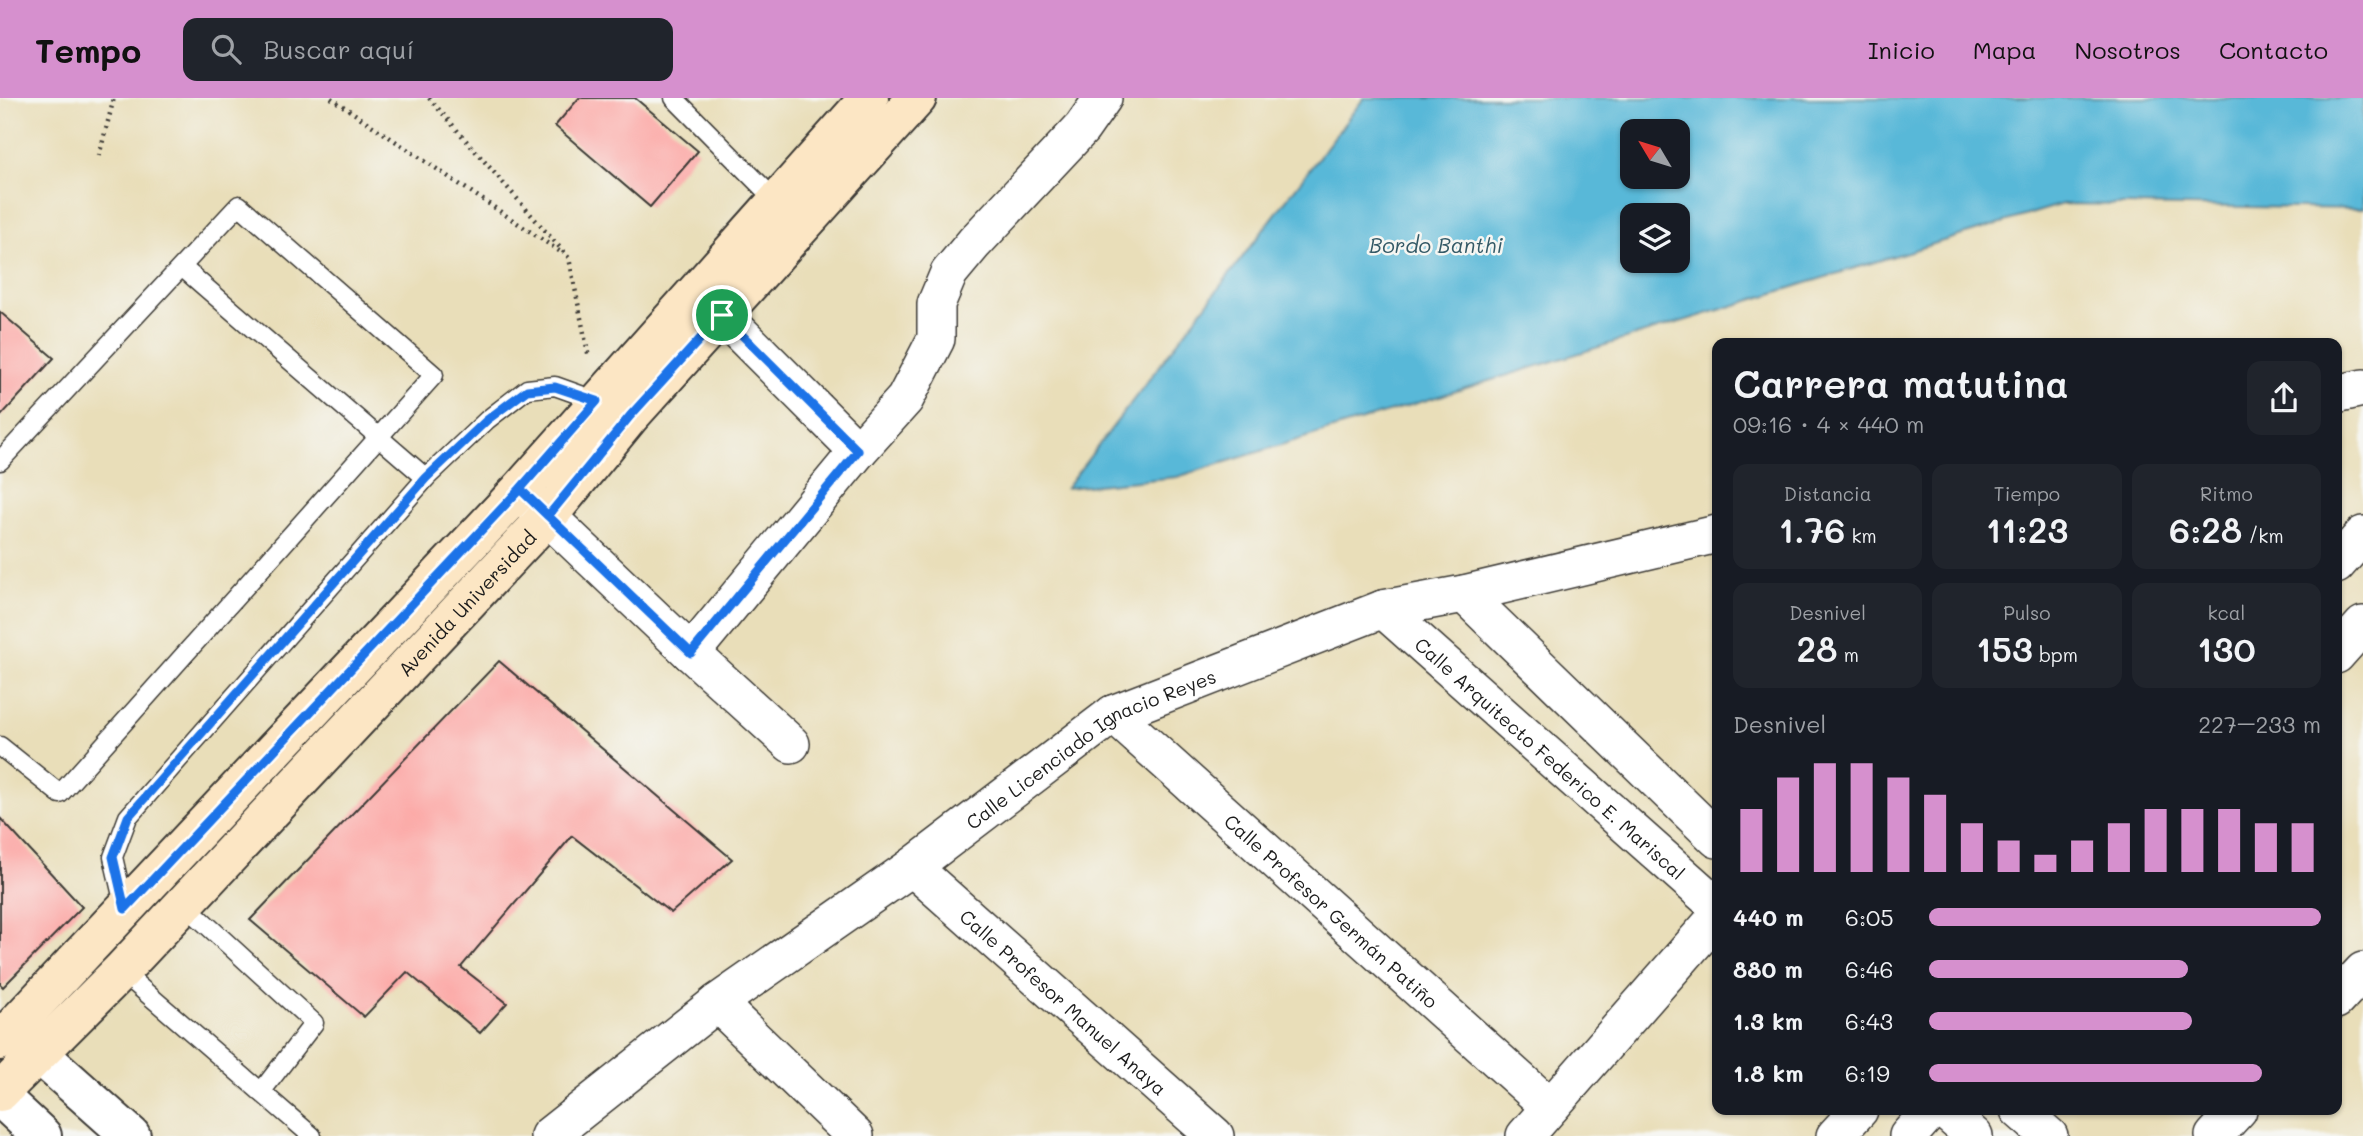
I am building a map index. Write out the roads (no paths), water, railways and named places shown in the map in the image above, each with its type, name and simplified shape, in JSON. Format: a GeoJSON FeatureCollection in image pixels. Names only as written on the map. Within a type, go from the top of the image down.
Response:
{"type":"FeatureCollection","features":[{"type":"Feature","properties":{"kind":"main road","name":"Avenida Universidad"},"geometry":{"type":"LineString","coordinates":[[0,1095],[13,1033],[125,909],[520,489],[869,98]]}},
{"type":"Feature","properties":{"kind":"main road","name":"Avenida Universidad"},"geometry":{"type":"LineString","coordinates":[[13,1033],[121,971],[548,516],[630,416],[917,98]]}},
{"type":"Feature","properties":{"kind":"street"},"geometry":{"type":"LineString","coordinates":[[691,653],[858,451],[905,399],[936,339],[936,304],[949,273],[1082,128],[1103,98]]}},
{"type":"Feature","properties":{"kind":"street"},"geometry":{"type":"LineString","coordinates":[[722,315],[858,451]]}},
{"type":"Feature","properties":{"kind":"street"},"geometry":{"type":"LineString","coordinates":[[2342,393],[2363,388]]}},
{"type":"Feature","properties":{"kind":"street"},"geometry":{"type":"LineString","coordinates":[[520,489],[691,653],[791,744]]}},
{"type":"Feature","properties":{"kind":"street","name":"Calle Licenciado Ignacio Reyes"},"geometry":{"type":"LineString","coordinates":[[550,1136],[717,1003],[912,867],[1113,714],[1383,609],[1464,594],[1712,535]]}},
{"type":"Feature","properties":{"kind":"street"},"geometry":{"type":"LineString","coordinates":[[2342,558],[2363,535]]}},
{"type":"Feature","properties":{"kind":"street"},"geometry":{"type":"LineString","coordinates":[[1464,594],[1712,834]]}},
{"type":"Feature","properties":{"kind":"street","name":"Calle Arquitecto Federico E. Mariscal"},"geometry":{"type":"LineString","coordinates":[[1383,609],[1712,902]]}},
{"type":"Feature","properties":{"kind":"street"},"geometry":{"type":"LineString","coordinates":[[2342,648],[2363,625]]}},
{"type":"Feature","properties":{"kind":"street","name":"Calle Profesor Germán Patiño"},"geometry":{"type":"LineString","coordinates":[[1113,714],[1550,1107]]}},
{"type":"Feature","properties":{"kind":"street","name":"Calle Profesor Manuel Anaya"},"geometry":{"type":"LineString","coordinates":[[912,867],[1215,1136]]}},
{"type":"Feature","properties":{"kind":"street"},"geometry":{"type":"LineString","coordinates":[[1525,1136],[1712,923]]}},
{"type":"Feature","properties":{"kind":"street"},"geometry":{"type":"LineString","coordinates":[[2342,994],[2363,971]]}},
{"type":"Feature","properties":{"kind":"street"},"geometry":{"type":"LineString","coordinates":[[717,1003],[855,1136]]}},
{"type":"Feature","properties":{"kind":"street"},"geometry":{"type":"LineString","coordinates":[[13,1033],[131,1136]]}},
{"type":"Feature","properties":{"kind":"street"},"geometry":{"type":"LineString","coordinates":[[0,1095],[42,1136]]}},
{"type":"Feature","properties":{"kind":"street"},"geometry":{"type":"LineString","coordinates":[[1835,1136],[1854,1115]]}},
{"type":"Feature","properties":{"kind":"street"},"geometry":{"type":"LineString","coordinates":[[1908,1136],[1927,1115]]}},
{"type":"Feature","properties":{"kind":"street"},"geometry":{"type":"LineString","coordinates":[[1950,1115],[1974,1136]]}},
{"type":"Feature","properties":{"kind":"street"},"geometry":{"type":"LineString","coordinates":[[2025,1115],[2049,1136]]}},
{"type":"Feature","properties":{"kind":"street"},"geometry":{"type":"LineString","coordinates":[[2214,1136],[2233,1115]]}},
{"type":"Feature","properties":{"kind":"lane"},"geometry":{"type":"LineString","coordinates":[[674,98],[776,201]]}},
{"type":"Feature","properties":{"kind":"lane"},"geometry":{"type":"LineString","coordinates":[[0,461],[239,205],[434,375],[60,794],[0,746]]}},
{"type":"Feature","properties":{"kind":"lane"},"geometry":{"type":"LineString","coordinates":[[183,268],[426,478]]}},
{"type":"Feature","properties":{"kind":"lane"},"geometry":{"type":"LineString","coordinates":[[125,909],[113,857],[128,817],[426,478],[487,420],[527,390],[555,387],[597,401]]}},
{"type":"Feature","properties":{"kind":"lane"},"geometry":{"type":"LineString","coordinates":[[184,904],[314,1023],[261,1092]]}},
{"type":"Feature","properties":{"kind":"lane"},"geometry":{"type":"LineString","coordinates":[[121,971],[312,1136]]}},
{"type":"Feature","properties":{"kind":"water","name":"Bordo Banthi"},"geometry":{"type":"Polygon","coordinates":[[[1364,98],[2363,98],[2363,209],[2063,204],[1177,477],[1066,488],[1364,98]]]}}]}
